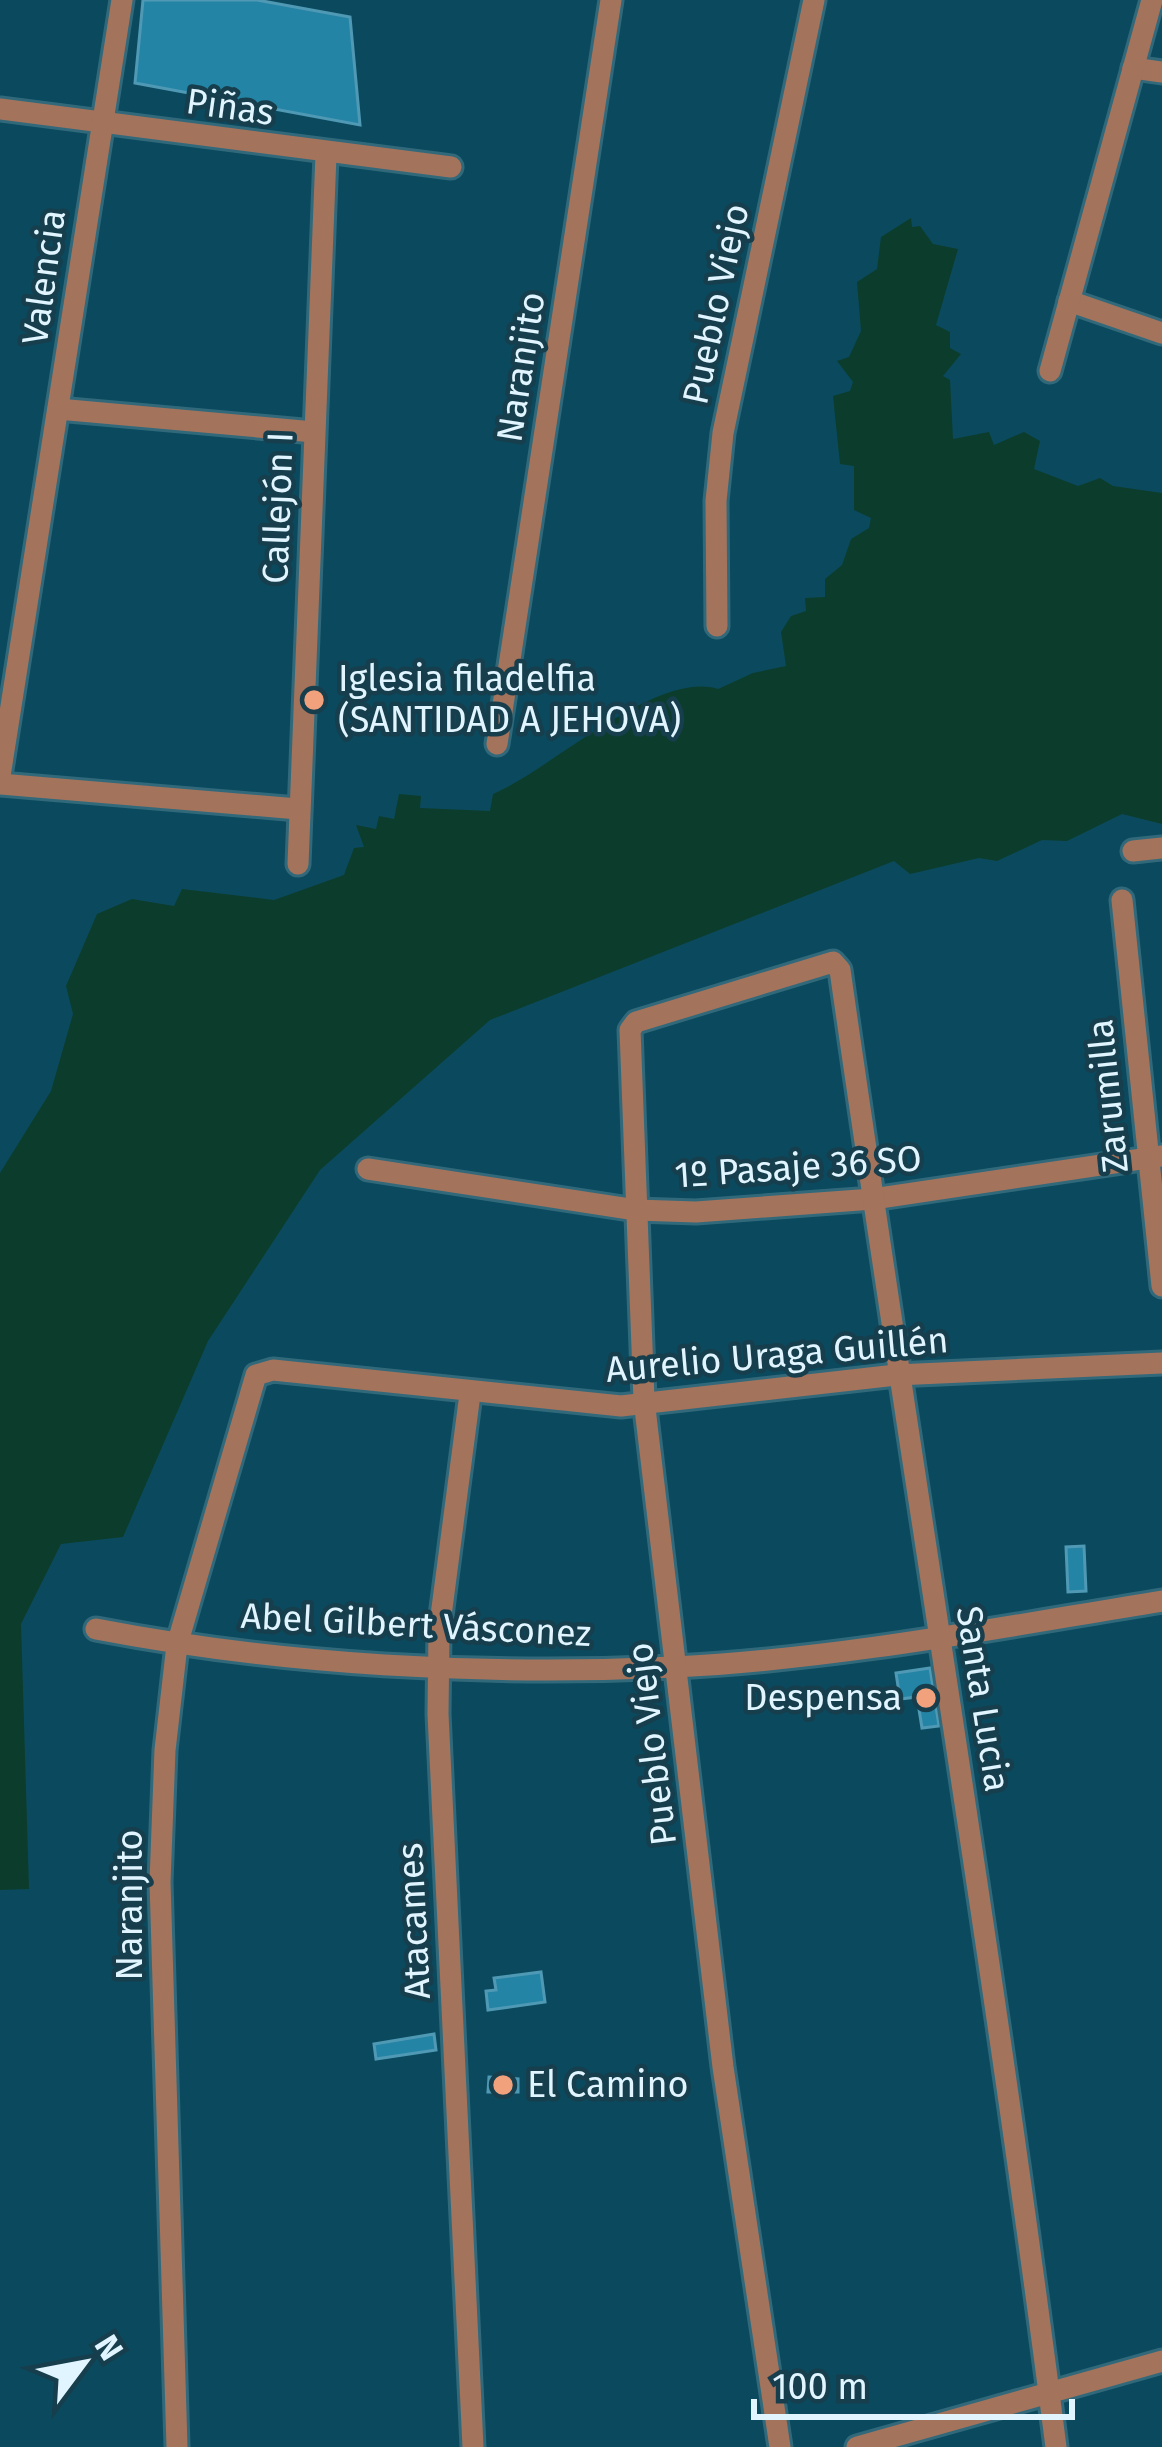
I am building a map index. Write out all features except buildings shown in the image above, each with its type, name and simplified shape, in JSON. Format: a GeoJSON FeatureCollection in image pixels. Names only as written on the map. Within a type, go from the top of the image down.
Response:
{"type":"FeatureCollection","features":[{"type":"Feature","properties":{"kind":"street","name":"Valencia"},"geometry":{"type":"LineString","coordinates":[[0,780],[99,121],[122,0]]}},
{"type":"Feature","properties":{"kind":"street","name":"Naranjito"},"geometry":{"type":"LineString","coordinates":[[497,744],[611,0]]}},
{"type":"Feature","properties":{"kind":"street","name":"Pueblo Viejo"},"geometry":{"type":"LineString","coordinates":[[717,626],[716,501],[723,434],[814,0]]}},
{"type":"Feature","properties":{"kind":"street"},"geometry":{"type":"LineString","coordinates":[[1049,371],[1152,0]]}},
{"type":"Feature","properties":{"kind":"street"},"geometry":{"type":"LineString","coordinates":[[1133,68],[1162,72]]}},
{"type":"Feature","properties":{"kind":"street","name":"Piñas"},"geometry":{"type":"LineString","coordinates":[[0,109],[451,167]]}},
{"type":"Feature","properties":{"kind":"street","name":"Callejón I"},"geometry":{"type":"LineString","coordinates":[[298,864],[326,154]]}},
{"type":"Feature","properties":{"kind":"street"},"geometry":{"type":"LineString","coordinates":[[1069,302],[1162,333]]}},
{"type":"Feature","properties":{"kind":"street"},"geometry":{"type":"LineString","coordinates":[[58,410],[314,432]]}},
{"type":"Feature","properties":{"kind":"street"},"geometry":{"type":"LineString","coordinates":[[0,780],[298,809]]}},
{"type":"Feature","properties":{"kind":"street"},"geometry":{"type":"LineString","coordinates":[[1133,851],[1162,848]]}},
{"type":"Feature","properties":{"kind":"street","name":"Zarumilla"},"geometry":{"type":"LineString","coordinates":[[1122,900],[1154,1158],[1162,1286]]}},
{"type":"Feature","properties":{"kind":"street","name":"Pueblo Viejo"},"geometry":{"type":"LineString","coordinates":[[780,2447],[723,2067],[644,1400],[630,1030],[636,1022],[836,964]]}},
{"type":"Feature","properties":{"kind":"street","name":"Santa Lucia"},"geometry":{"type":"LineString","coordinates":[[836,964],[896,1376],[1011,2093],[1056,2447]]}},
{"type":"Feature","properties":{"kind":"street","name":"1º Pasaje 36 SO"},"geometry":{"type":"LineString","coordinates":[[368,1168],[636,1210],[737,1210],[873,1199],[1154,1158]]}},
{"type":"Feature","properties":{"kind":"street","name":"Aurelio Uraga Guillén"},"geometry":{"type":"LineString","coordinates":[[256,1375],[273,1370],[470,1394],[621,1406],[896,1376],[1162,1363]]}},
{"type":"Feature","properties":{"kind":"street","name":"Naranjito"},"geometry":{"type":"LineString","coordinates":[[176,2447],[160,1882],[165,1750],[177,1645],[256,1375]]}},
{"type":"Feature","properties":{"kind":"street","name":"Atacames"},"geometry":{"type":"LineString","coordinates":[[470,1394],[438,1666],[472,2447]]}},
{"type":"Feature","properties":{"kind":"street","name":"Abel Gilbert Vásconez"},"geometry":{"type":"LineString","coordinates":[[96,1629],[177,1645],[438,1666],[676,1667],[939,1637],[1162,1601]]}},
{"type":"Feature","properties":{"kind":"street"},"geometry":{"type":"LineString","coordinates":[[856,2447],[1162,2361]]}},
{"type":"Feature","properties":{"kind":"shaded area"},"geometry":{"type":"Polygon","coordinates":[[[911,218],[912,227],[920,226],[933,244],[958,249],[936,325],[950,332],[950,348],[961,354],[943,376],[950,380],[953,439],[989,432],[994,445],[1024,432],[1040,441],[1034,469],[1078,486],[1100,478],[1113,486],[1162,493],[1162,824],[1122,814],[1067,841],[1042,840],[997,861],[979,858],[910,874],[894,861],[490,1020],[320,1170],[208,1341],[123,1537],[61,1544],[21,1624],[29,1889],[0,1890],[0,1173],[51,1091],[73,1014],[66,986],[97,914],[132,899],[174,906],[182,889],[274,900],[344,875],[354,848],[364,847],[356,825],[376,829],[379,816],[394,819],[399,794],[421,796],[420,808],[490,811],[493,794],[635,707],[665,694],[693,687],[718,689],[753,673],[786,666],[781,632],[791,616],[806,611],[805,598],[825,597],[825,579],[842,565],[851,539],[869,528],[871,518],[854,510],[854,466],[840,464],[833,396],[850,391],[853,382],[837,361],[849,357],[861,331],[857,282],[877,269],[881,237],[911,218]]]}},
{"type":"Feature","properties":{"kind":"place","name":"Iglesia filadelfia (SANTIDAD A JEHOVA)"},"geometry":{"type":"Point","coordinates":[314,700]}},
{"type":"Feature","properties":{"kind":"place","name":"Despensa"},"geometry":{"type":"Point","coordinates":[926,1698]}},
{"type":"Feature","properties":{"kind":"place","name":"El Camino"},"geometry":{"type":"Point","coordinates":[503,2085]}}]}
